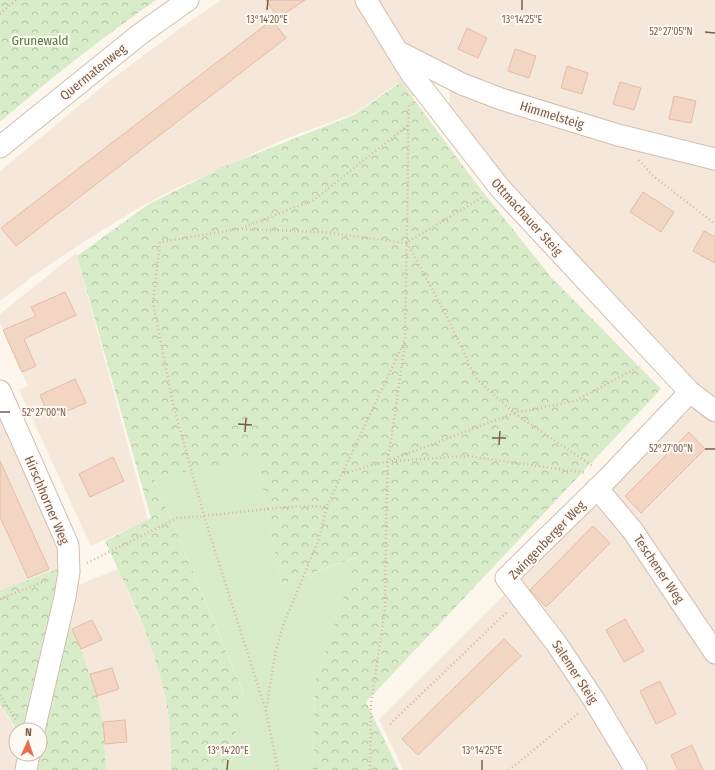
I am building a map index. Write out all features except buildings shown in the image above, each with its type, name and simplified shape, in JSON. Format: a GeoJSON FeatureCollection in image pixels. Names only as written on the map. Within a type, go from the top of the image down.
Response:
{"type":"FeatureCollection","features":[{"type":"Feature","properties":{"kind":"street","name":"Quermatenweg"},"geometry":{"type":"LineString","coordinates":[[0,147],[139,35],[188,0]]}},
{"type":"Feature","properties":{"kind":"street","name":"Ottmachauer Steig"},"geometry":{"type":"LineString","coordinates":[[366,0],[410,72],[499,187],[690,392],[715,411]]}},
{"type":"Feature","properties":{"kind":"street","name":"Himmelsteig"},"geometry":{"type":"LineString","coordinates":[[397,51],[462,84],[501,99],[618,135],[715,159]]}},
{"type":"Feature","properties":{"kind":"street","name":"Hirschhorner Weg"},"geometry":{"type":"LineString","coordinates":[[0,391],[68,545],[69,572],[65,597],[28,722]]}},
{"type":"Feature","properties":{"kind":"street"},"geometry":{"type":"LineString","coordinates":[[690,392],[715,427]]}},
{"type":"Feature","properties":{"kind":"street","name":"Zwingenberger Weg"},"geometry":{"type":"LineString","coordinates":[[506,578],[603,483],[690,392]]}},
{"type":"Feature","properties":{"kind":"street","name":"Teschener Weg"},"geometry":{"type":"LineString","coordinates":[[603,483],[633,531],[715,653]]}},
{"type":"Feature","properties":{"kind":"street","name":"Salemer Steig"},"geometry":{"type":"LineString","coordinates":[[506,578],[556,643],[594,700],[636,770]]}},
{"type":"Feature","properties":{"kind":"path"},"geometry":{"type":"LineString","coordinates":[[0,14],[16,0]]}},
{"type":"Feature","properties":{"kind":"path"},"geometry":{"type":"LineString","coordinates":[[370,770],[371,704],[385,609],[388,461],[405,340],[409,102]]}},
{"type":"Feature","properties":{"kind":"path"},"geometry":{"type":"LineString","coordinates":[[239,229],[314,200],[408,125]]}},
{"type":"Feature","properties":{"kind":"path"},"geometry":{"type":"LineString","coordinates":[[637,158],[652,175],[715,224]]}},
{"type":"Feature","properties":{"kind":"path"},"geometry":{"type":"LineString","coordinates":[[278,770],[266,710],[204,516],[173,404],[153,302],[160,242],[239,229],[323,232],[406,243],[499,187]]}},
{"type":"Feature","properties":{"kind":"path"},"geometry":{"type":"LineString","coordinates":[[406,243],[446,315],[476,378],[514,413],[603,483]]}},
{"type":"Feature","properties":{"kind":"path"},"geometry":{"type":"LineString","coordinates":[[266,710],[275,654],[284,623],[320,539],[327,506],[405,340]]}},
{"type":"Feature","properties":{"kind":"path"},"geometry":{"type":"LineString","coordinates":[[343,473],[388,461],[514,413],[575,401],[657,357]]}},
{"type":"Feature","properties":{"kind":"path"},"geometry":{"type":"LineString","coordinates":[[388,461],[468,456],[603,483]]}},
{"type":"Feature","properties":{"kind":"path"},"geometry":{"type":"LineString","coordinates":[[0,599],[69,572],[177,518],[286,507],[327,506]]}},
{"type":"Feature","properties":{"kind":"path"},"geometry":{"type":"LineString","coordinates":[[390,724],[511,608]]}},
{"type":"Feature","properties":{"kind":"path"},"geometry":{"type":"LineString","coordinates":[[0,695],[22,722]]}},
{"type":"Feature","properties":{"kind":"path"},"geometry":{"type":"LineString","coordinates":[[509,770],[594,700]]}},
{"type":"Feature","properties":{"kind":"shaded area"},"geometry":{"type":"Polygon","coordinates":[[[221,0],[358,0],[419,94],[408,98],[398,83],[355,113],[285,139],[175,189],[135,210],[85,241],[36,274],[0,301],[0,171],[108,82],[221,0]]]}},
{"type":"Feature","properties":{"kind":"shaded area"},"geometry":{"type":"Polygon","coordinates":[[[374,0],[715,0],[715,770],[403,770],[379,719],[706,394],[518,198],[449,110],[450,71],[409,48],[383,15],[374,0]]]}},
{"type":"Feature","properties":{"kind":"shaded area"},"geometry":{"type":"Polygon","coordinates":[[[76,253],[148,520],[91,546],[19,390],[28,386],[22,372],[36,365],[17,324],[3,330],[0,324],[0,314],[76,253]]]}},
{"type":"Feature","properties":{"kind":"shaded area"},"geometry":{"type":"Polygon","coordinates":[[[0,408],[60,535],[64,567],[0,590],[0,408]]]}},
{"type":"Feature","properties":{"kind":"shaded area"},"geometry":{"type":"Polygon","coordinates":[[[118,569],[155,656],[165,693],[170,729],[171,770],[106,770],[103,722],[97,696],[81,649],[70,625],[75,586],[118,569]]]}},
{"type":"Feature","properties":{"kind":"shaded area"},"geometry":{"type":"Polygon","coordinates":[[[0,705],[11,722],[8,722],[8,762],[24,762],[22,770],[0,770],[0,705]]]}},
{"type":"Feature","properties":{"kind":"green space","name":"Grunewald"},"geometry":{"type":"Polygon","coordinates":[[[0,0],[156,0],[76,59],[0,122],[0,0]]]}},
{"type":"Feature","properties":{"kind":"green space"},"geometry":{"type":"Polygon","coordinates":[[[401,82],[475,182],[551,277],[661,389],[366,702],[399,770],[313,770],[315,682],[357,557],[281,584],[257,457],[154,478],[243,693],[229,770],[171,770],[169,721],[159,672],[146,633],[105,541],[151,518],[77,256],[149,204],[225,166],[354,115],[401,82]]]}},
{"type":"Feature","properties":{"kind":"green space"},"geometry":{"type":"Polygon","coordinates":[[[257,456],[281,584],[358,557],[315,682],[313,770],[229,770],[243,692],[154,478],[257,456]]]}},
{"type":"Feature","properties":{"kind":"green space"},"geometry":{"type":"Polygon","coordinates":[[[64,567],[75,586],[70,625],[81,649],[97,696],[103,722],[106,770],[37,770],[34,762],[48,762],[48,722],[12,722],[0,704],[0,590],[64,567]]]}}]}
